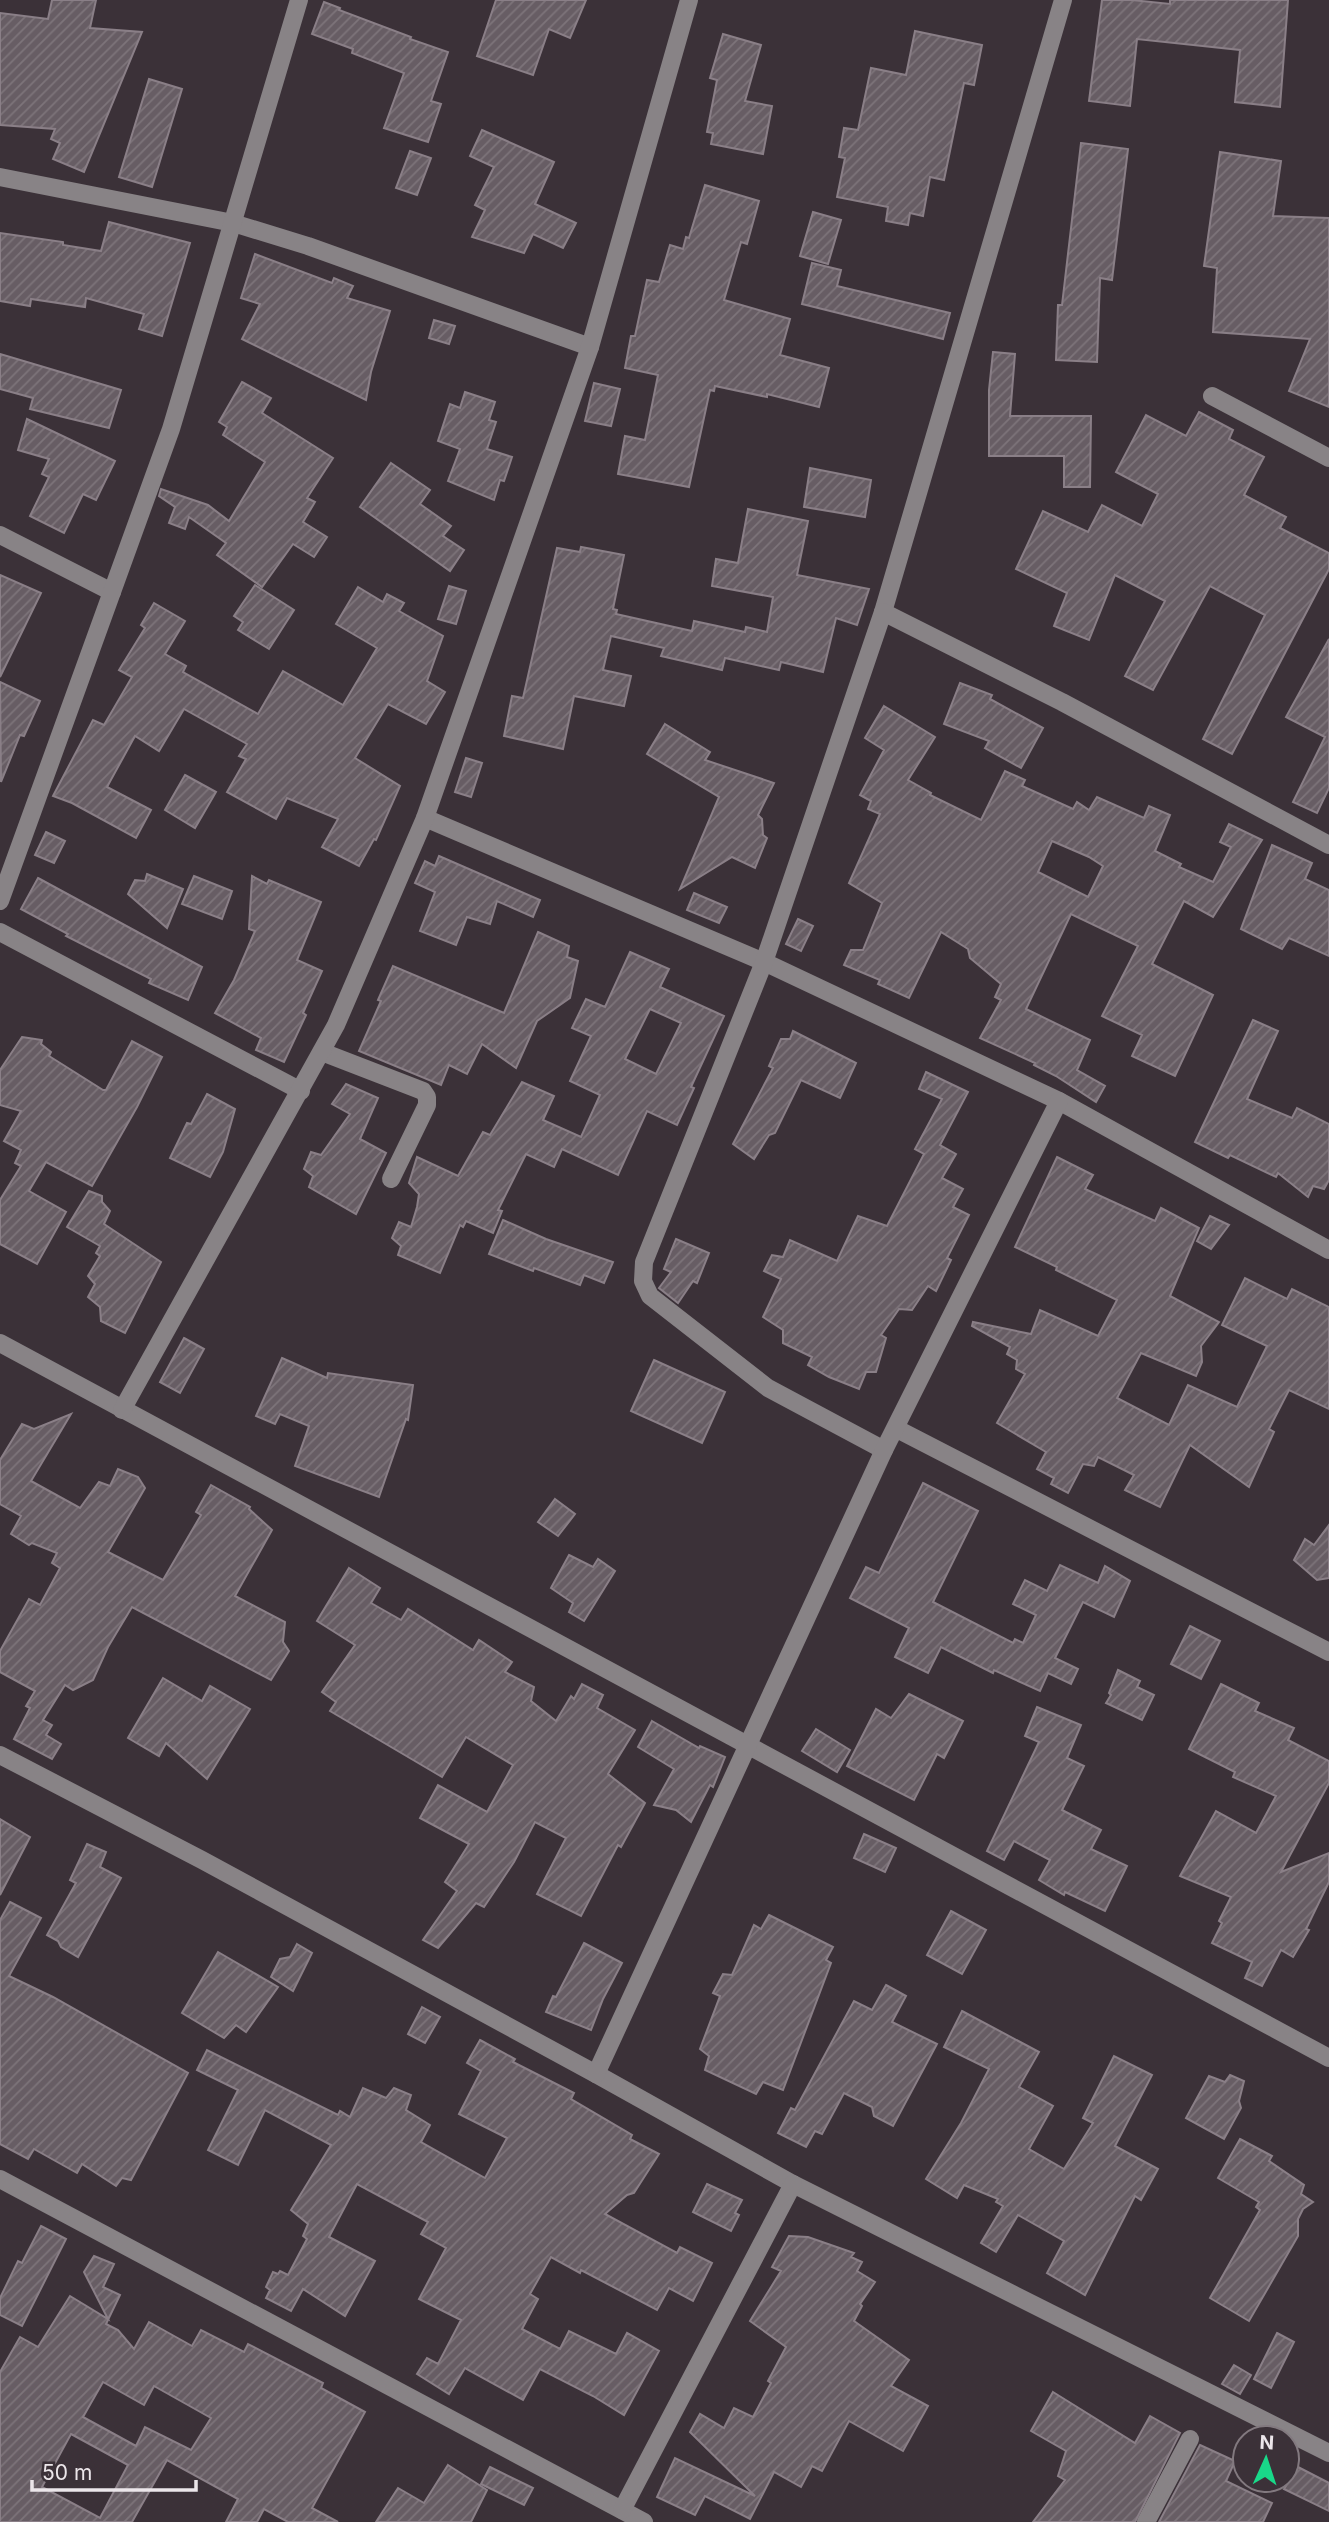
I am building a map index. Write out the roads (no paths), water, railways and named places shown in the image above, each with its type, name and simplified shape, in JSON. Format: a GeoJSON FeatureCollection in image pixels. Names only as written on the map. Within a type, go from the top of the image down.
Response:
{"type":"FeatureCollection","features":[{"type":"Feature","properties":{"kind":"street"},"geometry":{"type":"LineString","coordinates":[[0,901],[172,429],[299,0]]}},
{"type":"Feature","properties":{"kind":"street"},"geometry":{"type":"LineString","coordinates":[[122,1410],[336,1025],[425,818],[590,347],[689,0]]}},
{"type":"Feature","properties":{"kind":"street"},"geometry":{"type":"LineString","coordinates":[[884,1450],[768,1388],[650,1296],[643,1281],[644,1262],[764,962],[883,612],[1063,0]]}},
{"type":"Feature","properties":{"kind":"street"},"geometry":{"type":"LineString","coordinates":[[0,177],[233,223],[307,246],[590,347]]}},
{"type":"Feature","properties":{"kind":"street"},"geometry":{"type":"LineString","coordinates":[[1212,396],[1329,458]]}},
{"type":"Feature","properties":{"kind":"street"},"geometry":{"type":"LineString","coordinates":[[0,535],[112,592]]}},
{"type":"Feature","properties":{"kind":"street"},"geometry":{"type":"LineString","coordinates":[[883,612],[1062,702],[1329,845]]}},
{"type":"Feature","properties":{"kind":"street"},"geometry":{"type":"LineString","coordinates":[[425,818],[764,962],[1059,1101],[1329,1250]]}},
{"type":"Feature","properties":{"kind":"street"},"geometry":{"type":"LineString","coordinates":[[0,932],[301,1091]]}},
{"type":"Feature","properties":{"kind":"street"},"geometry":{"type":"LineString","coordinates":[[322,1052],[423,1091],[427,1097],[427,1105],[391,1179]]}},
{"type":"Feature","properties":{"kind":"street"},"geometry":{"type":"LineString","coordinates":[[596,2074],[884,1450],[897,1429],[1059,1101]]}},
{"type":"Feature","properties":{"kind":"street"},"geometry":{"type":"LineString","coordinates":[[0,1343],[1329,2058]]}},
{"type":"Feature","properties":{"kind":"street"},"geometry":{"type":"LineString","coordinates":[[897,1429],[1329,1652]]}},
{"type":"Feature","properties":{"kind":"street"},"geometry":{"type":"LineString","coordinates":[[0,1755],[202,1860],[793,2184],[1329,2453]]}},
{"type":"Feature","properties":{"kind":"street"},"geometry":{"type":"LineString","coordinates":[[0,2179],[644,2522]]}},
{"type":"Feature","properties":{"kind":"street"},"geometry":{"type":"LineString","coordinates":[[622,2510],[793,2184]]}},
{"type":"Feature","properties":{"kind":"street"},"geometry":{"type":"LineString","coordinates":[[1146,2522],[1190,2439]]}}]}
